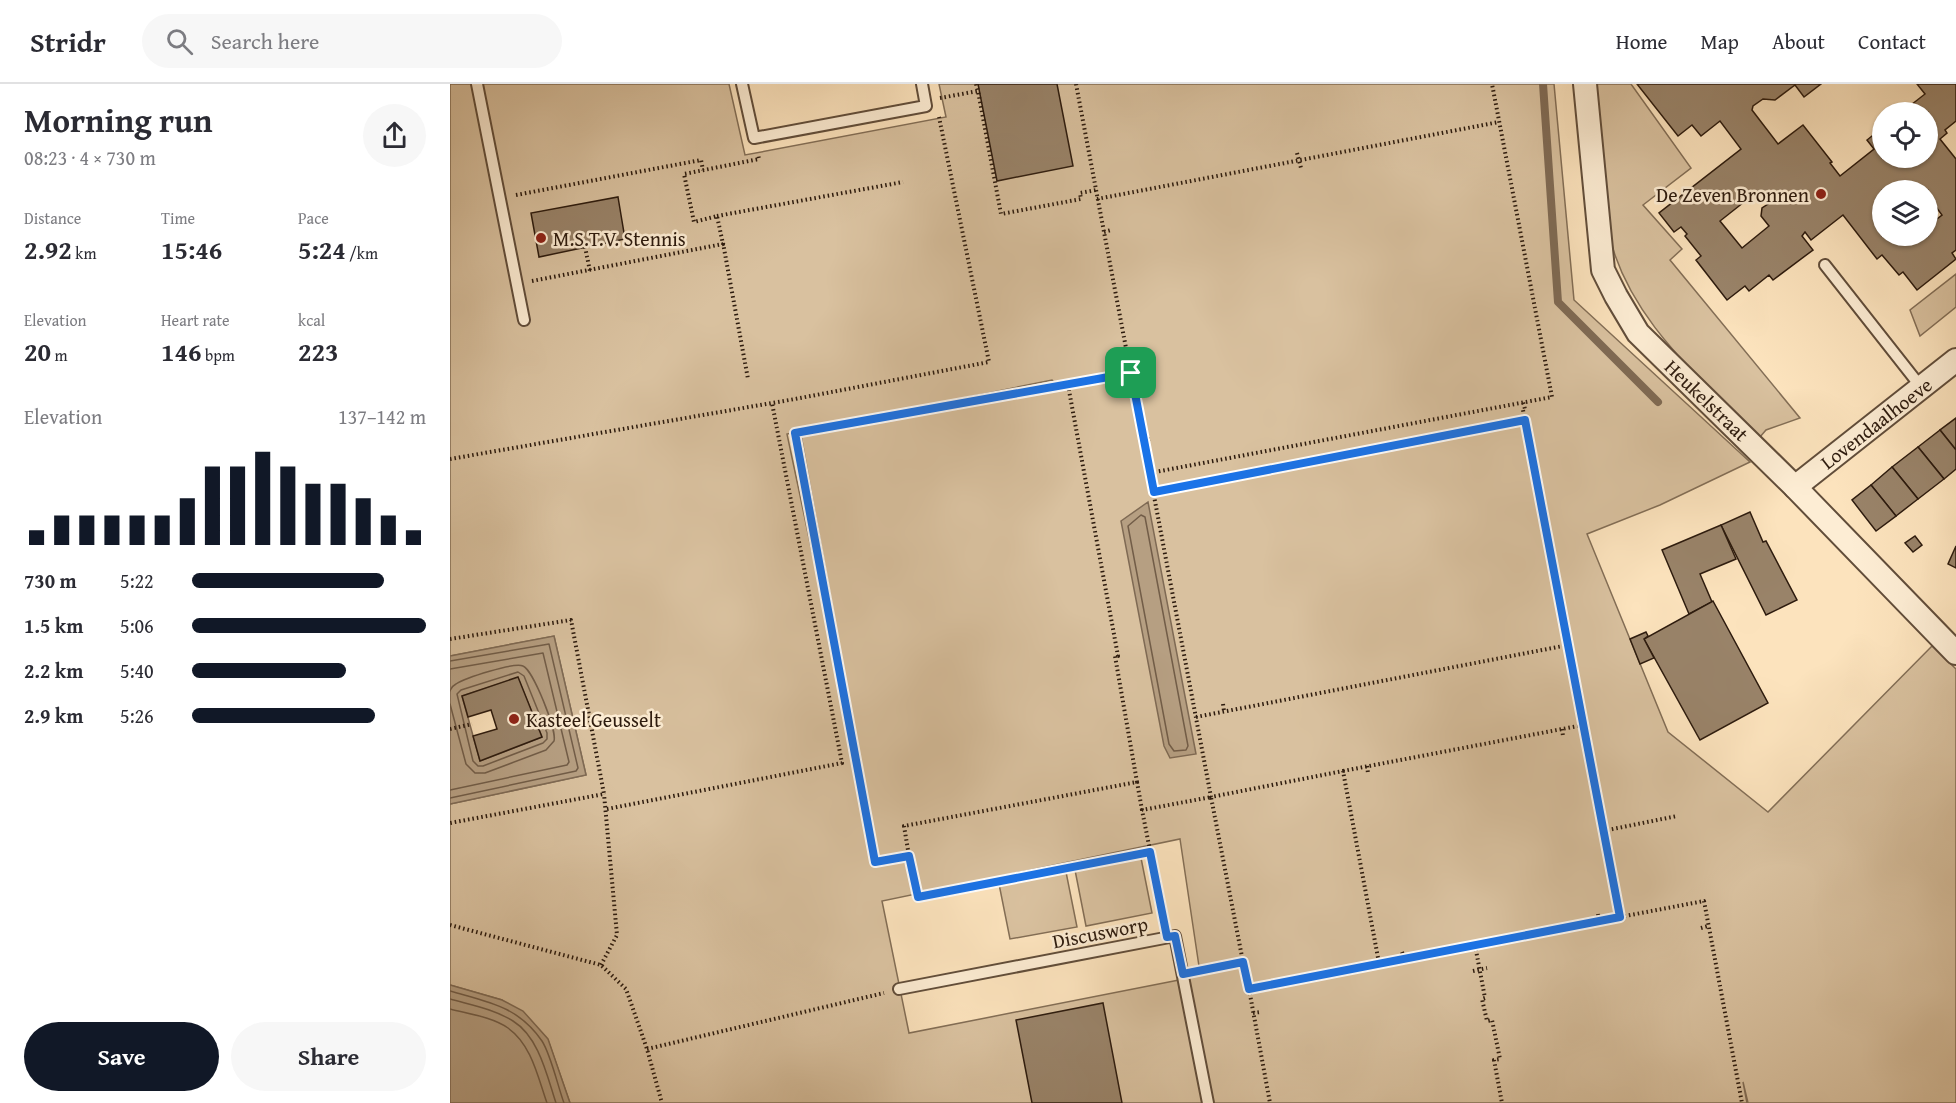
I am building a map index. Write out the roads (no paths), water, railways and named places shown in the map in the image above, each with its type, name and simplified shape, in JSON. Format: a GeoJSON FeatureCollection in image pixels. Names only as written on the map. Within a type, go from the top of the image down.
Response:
{"type":"FeatureCollection","features":[{"type":"Feature","properties":{"kind":"street","name":"Heukelstraat"},"geometry":{"type":"LineString","coordinates":[[1585,84],[1603,270],[1638,333],[1795,487],[1956,653]]}},
{"type":"Feature","properties":{"kind":"street","name":"Lovendaalhoeve"},"geometry":{"type":"LineString","coordinates":[[1795,487],[1956,360]]}},
{"type":"Feature","properties":{"kind":"lane"},"geometry":{"type":"LineString","coordinates":[[477,84],[524,320]]}},
{"type":"Feature","properties":{"kind":"lane"},"geometry":{"type":"LineString","coordinates":[[742,84],[754,138],[926,106],[930,99],[922,84]]}},
{"type":"Feature","properties":{"kind":"lane"},"geometry":{"type":"LineString","coordinates":[[1825,265],[1921,387]]}},
{"type":"Feature","properties":{"kind":"lane","name":"Discusworp"},"geometry":{"type":"LineString","coordinates":[[899,989],[1175,936],[1208,1103]]}},
{"type":"Feature","properties":{"kind":"water"},"geometry":{"type":"Polygon","coordinates":[[[1148,502],[1196,754],[1170,758],[1164,746],[1121,521],[1148,502]]]}},
{"type":"Feature","properties":{"kind":"water"},"geometry":{"type":"Polygon","coordinates":[[[554,636],[586,775],[450,804],[450,656],[554,636]],[[518,678],[462,696],[480,761],[542,737],[518,678]]]}},
{"type":"Feature","properties":{"kind":"water"},"geometry":{"type":"Polygon","coordinates":[[[450,985],[502,1000],[523,1011],[548,1039],[570,1103],[450,1103],[450,985]]]}},
{"type":"Feature","properties":{"kind":"waterway"},"geometry":{"type":"LineString","coordinates":[[1543,84],[1558,302],[1658,402]]}},
{"type":"Feature","properties":{"kind":"place","name":"De Zeven Bronnen"},"geometry":{"type":"Point","coordinates":[1821,194]}},
{"type":"Feature","properties":{"kind":"place","name":"M.S.T.V. Stennis"},"geometry":{"type":"Point","coordinates":[541,238]}},
{"type":"Feature","properties":{"kind":"place","name":"Kasteel Geusselt"},"geometry":{"type":"Point","coordinates":[514,719]}}]}
